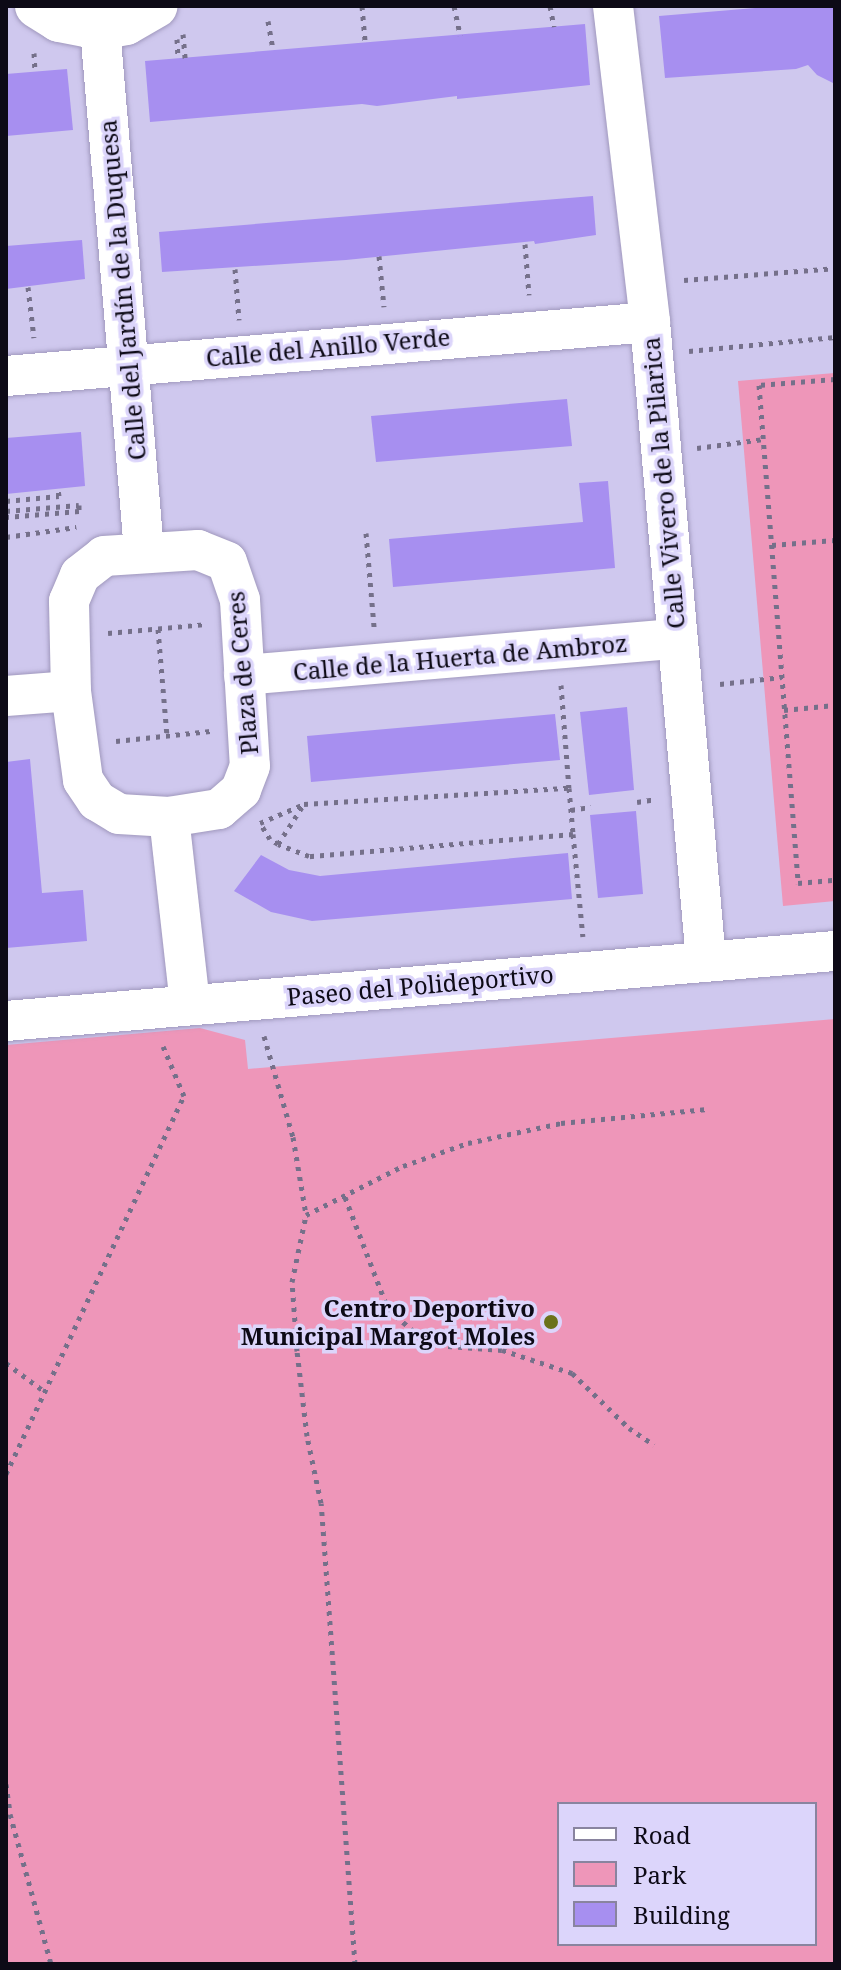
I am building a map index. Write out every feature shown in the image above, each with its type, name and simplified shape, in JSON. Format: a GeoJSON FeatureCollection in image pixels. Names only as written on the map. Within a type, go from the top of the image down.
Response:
{"type":"FeatureCollection","features":[{"type":"Feature","properties":{"kind":"main road"},"geometry":{"type":"LineString","coordinates":[[37,6],[59,20],[100,28],[126,23],[166,22]]}},
{"type":"Feature","properties":{"kind":"street","name":"Calle Vivero de la Pilarica"},"geometry":{"type":"LineString","coordinates":[[613,6],[650,322],[706,961]]}},
{"type":"Feature","properties":{"kind":"street","name":"Calle del Jardín de la Duquesa"},"geometry":{"type":"LineString","coordinates":[[100,28],[144,551]]}},
{"type":"Feature","properties":{"kind":"street","name":"Calle del Anillo Verde"},"geometry":{"type":"LineString","coordinates":[[6,376],[650,322]]}},
{"type":"Feature","properties":{"kind":"street","name":"Plaza de Ceres"},"geometry":{"type":"LineString","coordinates":[[198,550],[227,562],[240,600],[241,620],[250,766],[241,790],[219,809],[169,817],[119,814],[97,801],[83,780],[71,691],[69,601],[80,575],[104,556],[144,551],[198,550]]}},
{"type":"Feature","properties":{"kind":"street","name":"Calle de la Huerta de Ambroz"},"geometry":{"type":"LineString","coordinates":[[244,675],[676,639]]}},
{"type":"Feature","properties":{"kind":"street"},"geometry":{"type":"LineString","coordinates":[[6,696],[71,691]]}},
{"type":"Feature","properties":{"kind":"street"},"geometry":{"type":"LineString","coordinates":[[169,817],[190,1005]]}},
{"type":"Feature","properties":{"kind":"street","name":"Paseo del Polideportivo"},"geometry":{"type":"LineString","coordinates":[[6,1021],[835,951]]}},
{"type":"Feature","properties":{"kind":"path"},"geometry":{"type":"LineString","coordinates":[[362,6],[365,42]]}},
{"type":"Feature","properties":{"kind":"path"},"geometry":{"type":"LineString","coordinates":[[454,6],[460,35]]}},
{"type":"Feature","properties":{"kind":"path"},"geometry":{"type":"LineString","coordinates":[[550,6],[554,27]]}},
{"type":"Feature","properties":{"kind":"path"},"geometry":{"type":"LineString","coordinates":[[268,21],[273,50]]}},
{"type":"Feature","properties":{"kind":"path"},"geometry":{"type":"LineString","coordinates":[[166,22],[178,58]]}},
{"type":"Feature","properties":{"kind":"path"},"geometry":{"type":"LineString","coordinates":[[34,52],[35,72]]}},
{"type":"Feature","properties":{"kind":"path"},"geometry":{"type":"LineString","coordinates":[[525,244],[529,297]]}},
{"type":"Feature","properties":{"kind":"path"},"geometry":{"type":"LineString","coordinates":[[379,256],[384,310]]}},
{"type":"Feature","properties":{"kind":"path"},"geometry":{"type":"LineString","coordinates":[[675,281],[835,268]]}},
{"type":"Feature","properties":{"kind":"path"},"geometry":{"type":"LineString","coordinates":[[235,269],[240,323]]}},
{"type":"Feature","properties":{"kind":"path"},"geometry":{"type":"LineString","coordinates":[[28,287],[35,348]]}},
{"type":"Feature","properties":{"kind":"path"},"geometry":{"type":"LineString","coordinates":[[680,351],[835,337]]}},
{"type":"Feature","properties":{"kind":"path"},"geometry":{"type":"LineString","coordinates":[[835,379],[759,385],[798,883],[835,880]]}},
{"type":"Feature","properties":{"kind":"path"},"geometry":{"type":"LineString","coordinates":[[692,449],[764,439]]}},
{"type":"Feature","properties":{"kind":"path"},"geometry":{"type":"LineString","coordinates":[[6,500],[25,495],[59,496],[57,489]]}},
{"type":"Feature","properties":{"kind":"path"},"geometry":{"type":"LineString","coordinates":[[6,511],[79,505],[79,511],[6,517]]}},
{"type":"Feature","properties":{"kind":"path"},"geometry":{"type":"LineString","coordinates":[[366,533],[377,664]]}},
{"type":"Feature","properties":{"kind":"path"},"geometry":{"type":"LineString","coordinates":[[6,537],[28,535]]}},
{"type":"Feature","properties":{"kind":"path"},"geometry":{"type":"LineString","coordinates":[[772,545],[835,540]]}},
{"type":"Feature","properties":{"kind":"path"},"geometry":{"type":"LineString","coordinates":[[70,636],[241,620]]}},
{"type":"Feature","properties":{"kind":"path"},"geometry":{"type":"LineString","coordinates":[[158,629],[167,736]]}},
{"type":"Feature","properties":{"kind":"path"},"geometry":{"type":"LineString","coordinates":[[559,673],[583,940]]}},
{"type":"Feature","properties":{"kind":"path"},"geometry":{"type":"LineString","coordinates":[[711,685],[782,677]]}},
{"type":"Feature","properties":{"kind":"path"},"geometry":{"type":"LineString","coordinates":[[784,710],[835,705]]}},
{"type":"Feature","properties":{"kind":"path"},"geometry":{"type":"LineString","coordinates":[[78,745],[248,727]]}},
{"type":"Feature","properties":{"kind":"path"},"geometry":{"type":"LineString","coordinates":[[569,788],[304,804],[260,823],[270,839],[309,856],[573,834]]}},
{"type":"Feature","properties":{"kind":"path"},"geometry":{"type":"LineString","coordinates":[[278,844],[304,804]]}},
{"type":"Feature","properties":{"kind":"path"},"geometry":{"type":"LineString","coordinates":[[571,810],[591,807]]}},
{"type":"Feature","properties":{"kind":"path"},"geometry":{"type":"LineString","coordinates":[[6,1474],[184,1096],[148,1008]]}},
{"type":"Feature","properties":{"kind":"path"},"geometry":{"type":"LineString","coordinates":[[264,1035],[293,1137],[306,1215],[292,1282],[307,1436],[321,1503],[355,1964]]}},
{"type":"Feature","properties":{"kind":"path"},"geometry":{"type":"LineString","coordinates":[[306,1215],[403,1166],[468,1143],[561,1123],[707,1109]]}},
{"type":"Feature","properties":{"kind":"path"},"geometry":{"type":"LineString","coordinates":[[345,1197],[388,1309],[414,1332],[448,1346],[502,1350],[572,1373],[629,1428],[654,1445]]}},
{"type":"Feature","properties":{"kind":"path"},"geometry":{"type":"LineString","coordinates":[[6,1363],[44,1391]]}},
{"type":"Feature","properties":{"kind":"path"},"geometry":{"type":"LineString","coordinates":[[6,1784],[8,1815],[51,1964]]}},
{"type":"Feature","properties":{"kind":"green space"},"geometry":{"type":"Polygon","coordinates":[[[835,373],[835,901],[783,906],[738,381],[835,373]]]}},
{"type":"Feature","properties":{"kind":"green space","name":"Centro Deportivo Municipal Margot Moles"},"geometry":{"type":"Polygon","coordinates":[[[835,1019],[835,1964],[6,1964],[6,1045],[200,1028],[245,1040],[248,1069],[835,1019]]]}},
{"type":"Feature","properties":{"kind":"building"},"geometry":{"type":"Polygon","coordinates":[[[780,6],[835,8],[835,84],[817,75],[808,65],[796,69],[665,78],[659,16],[780,6]]]}},
{"type":"Feature","properties":{"kind":"building"},"geometry":{"type":"Polygon","coordinates":[[[585,24],[590,85],[377,106],[362,104],[150,122],[145,61],[585,24]]]}},
{"type":"Feature","properties":{"kind":"building"},"geometry":{"type":"Polygon","coordinates":[[[67,69],[73,130],[6,136],[6,74],[67,69]]]}},
{"type":"Feature","properties":{"kind":"building"},"geometry":{"type":"Polygon","coordinates":[[[593,196],[596,235],[535,244],[534,241],[346,260],[162,272],[159,232],[593,196]]]}},
{"type":"Feature","properties":{"kind":"building"},"geometry":{"type":"Polygon","coordinates":[[[82,240],[85,279],[6,289],[6,246],[82,240]]]}},
{"type":"Feature","properties":{"kind":"building"},"geometry":{"type":"Polygon","coordinates":[[[567,399],[572,446],[376,462],[371,416],[567,399]]]}},
{"type":"Feature","properties":{"kind":"building"},"geometry":{"type":"Polygon","coordinates":[[[81,432],[85,486],[6,494],[6,438],[81,432]]]}},
{"type":"Feature","properties":{"kind":"building"},"geometry":{"type":"Polygon","coordinates":[[[608,481],[615,568],[393,587],[389,539],[583,522],[579,483],[608,481]]]}},
{"type":"Feature","properties":{"kind":"building"},"geometry":{"type":"Polygon","coordinates":[[[627,707],[634,790],[589,795],[580,712],[627,707]]]}},
{"type":"Feature","properties":{"kind":"building"},"geometry":{"type":"Polygon","coordinates":[[[555,714],[560,760],[311,782],[307,736],[555,714]]]}},
{"type":"Feature","properties":{"kind":"building"},"geometry":{"type":"Polygon","coordinates":[[[30,759],[42,893],[83,890],[87,941],[6,948],[6,762],[30,759]]]}},
{"type":"Feature","properties":{"kind":"building"},"geometry":{"type":"Polygon","coordinates":[[[636,811],[643,894],[598,898],[590,815],[636,811]]]}},
{"type":"Feature","properties":{"kind":"building"},"geometry":{"type":"Polygon","coordinates":[[[568,853],[572,899],[312,921],[271,912],[234,891],[261,855],[289,870],[320,876],[568,853]]]}},
{"type":"Feature","properties":{"kind":"place","name":"Centro Deportivo Municipal Margot Moles"},"geometry":{"type":"Point","coordinates":[551,1322]}}]}
